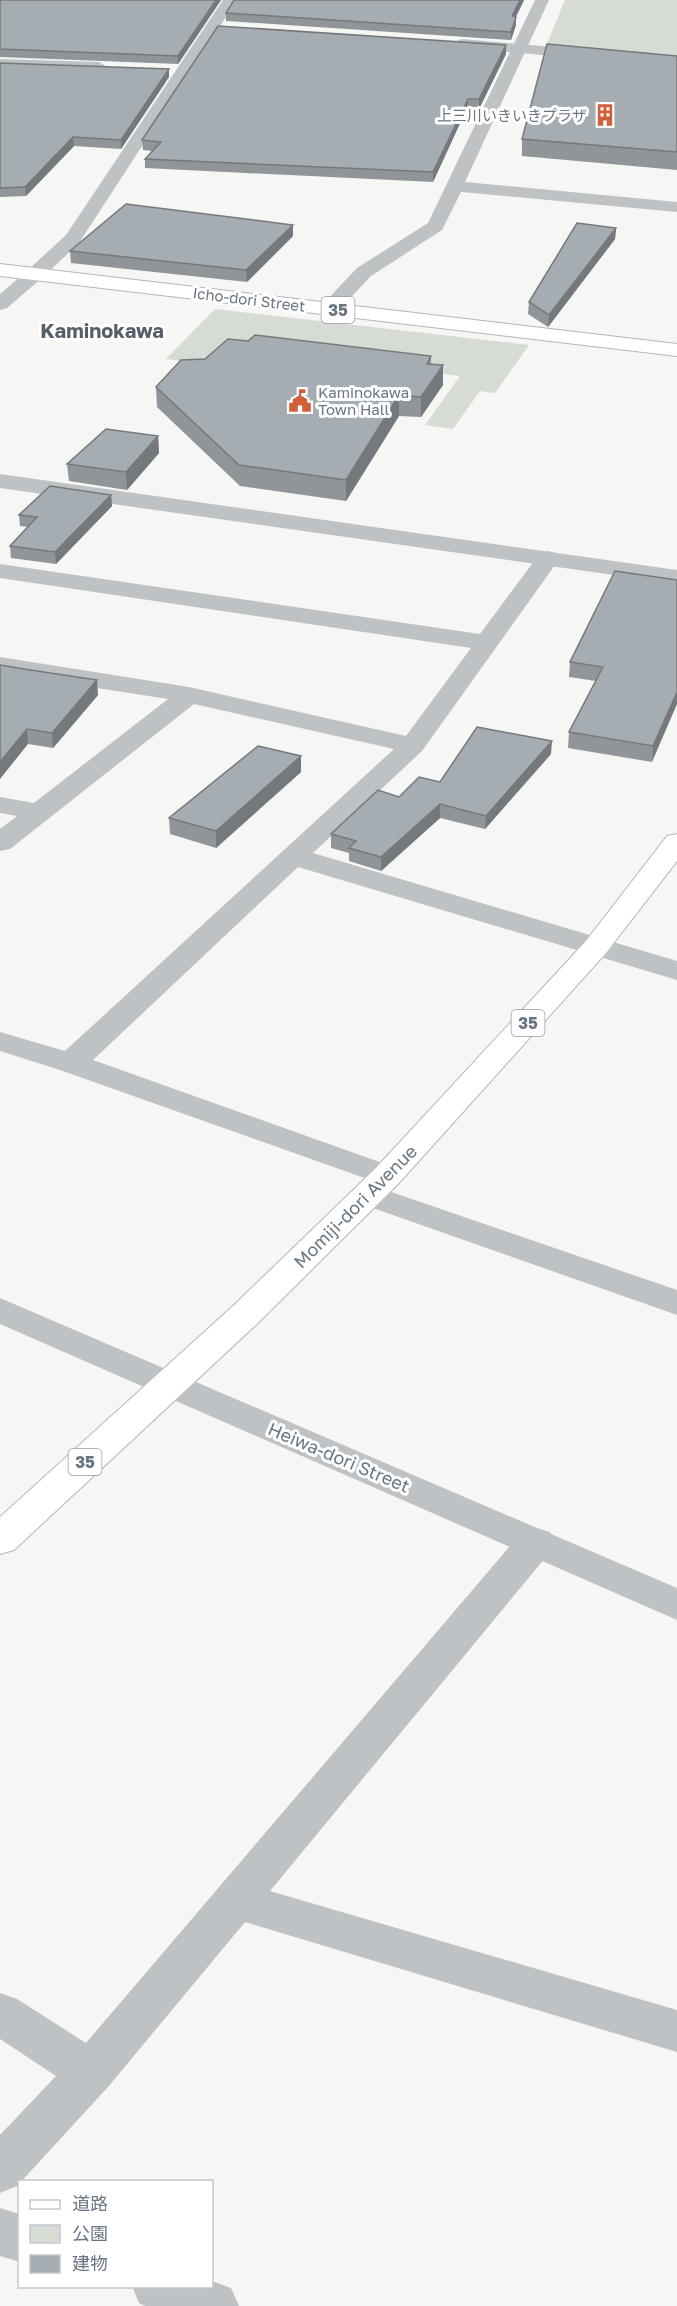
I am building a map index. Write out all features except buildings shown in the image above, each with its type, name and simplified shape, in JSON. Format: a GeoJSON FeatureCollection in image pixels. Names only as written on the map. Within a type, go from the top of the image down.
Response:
{"type":"FeatureCollection","features":[{"type":"Feature","properties":{"kind":"main road","name":"Icho-dori Street"},"geometry":{"type":"LineString","coordinates":[[0,270],[677,350]]}},
{"type":"Feature","properties":{"kind":"main road","name":"Momiji-dori Avenue"},"geometry":{"type":"LineString","coordinates":[[0,1540],[171,1384],[377,1186],[596,947],[677,842]]}},
{"type":"Feature","properties":{"kind":"street"},"geometry":{"type":"LineString","coordinates":[[0,304],[73,239],[185,71],[220,27],[230,0]]}},
{"type":"Feature","properties":{"kind":"street"},"geometry":{"type":"LineString","coordinates":[[329,309],[364,272],[436,226],[542,0]]}},
{"type":"Feature","properties":{"kind":"street"},"geometry":{"type":"LineString","coordinates":[[450,43],[677,63]]}},
{"type":"Feature","properties":{"kind":"street"},"geometry":{"type":"LineString","coordinates":[[0,63],[114,68]]}},
{"type":"Feature","properties":{"kind":"street"},"geometry":{"type":"LineString","coordinates":[[161,70],[185,71]]}},
{"type":"Feature","properties":{"kind":"street"},"geometry":{"type":"LineString","coordinates":[[455,186],[677,207]]}},
{"type":"Feature","properties":{"kind":"street"},"geometry":{"type":"LineString","coordinates":[[0,481],[677,577]]}},
{"type":"Feature","properties":{"kind":"street"},"geometry":{"type":"LineString","coordinates":[[71,1063],[413,745],[548,558]]}},
{"type":"Feature","properties":{"kind":"street"},"geometry":{"type":"LineString","coordinates":[[0,571],[488,643]]}},
{"type":"Feature","properties":{"kind":"street"},"geometry":{"type":"LineString","coordinates":[[0,665],[189,695],[413,745]]}},
{"type":"Feature","properties":{"kind":"street"},"geometry":{"type":"LineString","coordinates":[[0,843],[189,695]]}},
{"type":"Feature","properties":{"kind":"street"},"geometry":{"type":"LineString","coordinates":[[0,805],[40,812]]}},
{"type":"Feature","properties":{"kind":"street"},"geometry":{"type":"LineString","coordinates":[[295,857],[677,971]]}},
{"type":"Feature","properties":{"kind":"street"},"geometry":{"type":"LineString","coordinates":[[0,1041],[71,1063],[677,1303]]}},
{"type":"Feature","properties":{"kind":"street","name":"Heiwa-dori Street"},"geometry":{"type":"LineString","coordinates":[[0,1310],[677,1605]]}},
{"type":"Feature","properties":{"kind":"street"},"geometry":{"type":"LineString","coordinates":[[0,2170],[91,2072],[536,1542]]}},
{"type":"Feature","properties":{"kind":"street"},"geometry":{"type":"LineString","coordinates":[[236,1900],[677,2031]]}},
{"type":"Feature","properties":{"kind":"street"},"geometry":{"type":"LineString","coordinates":[[0,2014],[91,2072]]}},
{"type":"Feature","properties":{"kind":"street"},"geometry":{"type":"LineString","coordinates":[[0,2232],[18,2237]]}},
{"type":"Feature","properties":{"kind":"street"},"geometry":{"type":"LineString","coordinates":[[163,2288],[213,2306]]}},
{"type":"Feature","properties":{"kind":"green space"},"geometry":{"type":"Polygon","coordinates":[[[565,0],[677,0],[677,61],[545,49],[565,0]]]}},
{"type":"Feature","properties":{"kind":"green space"},"geometry":{"type":"Polygon","coordinates":[[[215,309],[529,345],[495,393],[480,391],[453,429],[425,425],[460,376],[247,350],[207,364],[166,359],[215,309]]]}},
{"type":"Feature","properties":{"kind":"place","name":"上三川いきいきプラザ"},"geometry":{"type":"Point","coordinates":[605,115]}},
{"type":"Feature","properties":{"kind":"place","name":"Kaminokawa Town Hall"},"geometry":{"type":"Point","coordinates":[300,401]}},
{"type":"Feature","properties":{"kind":"district","name":"Kaminokawa"},"geometry":{"type":"Point","coordinates":[102,330]}}]}
